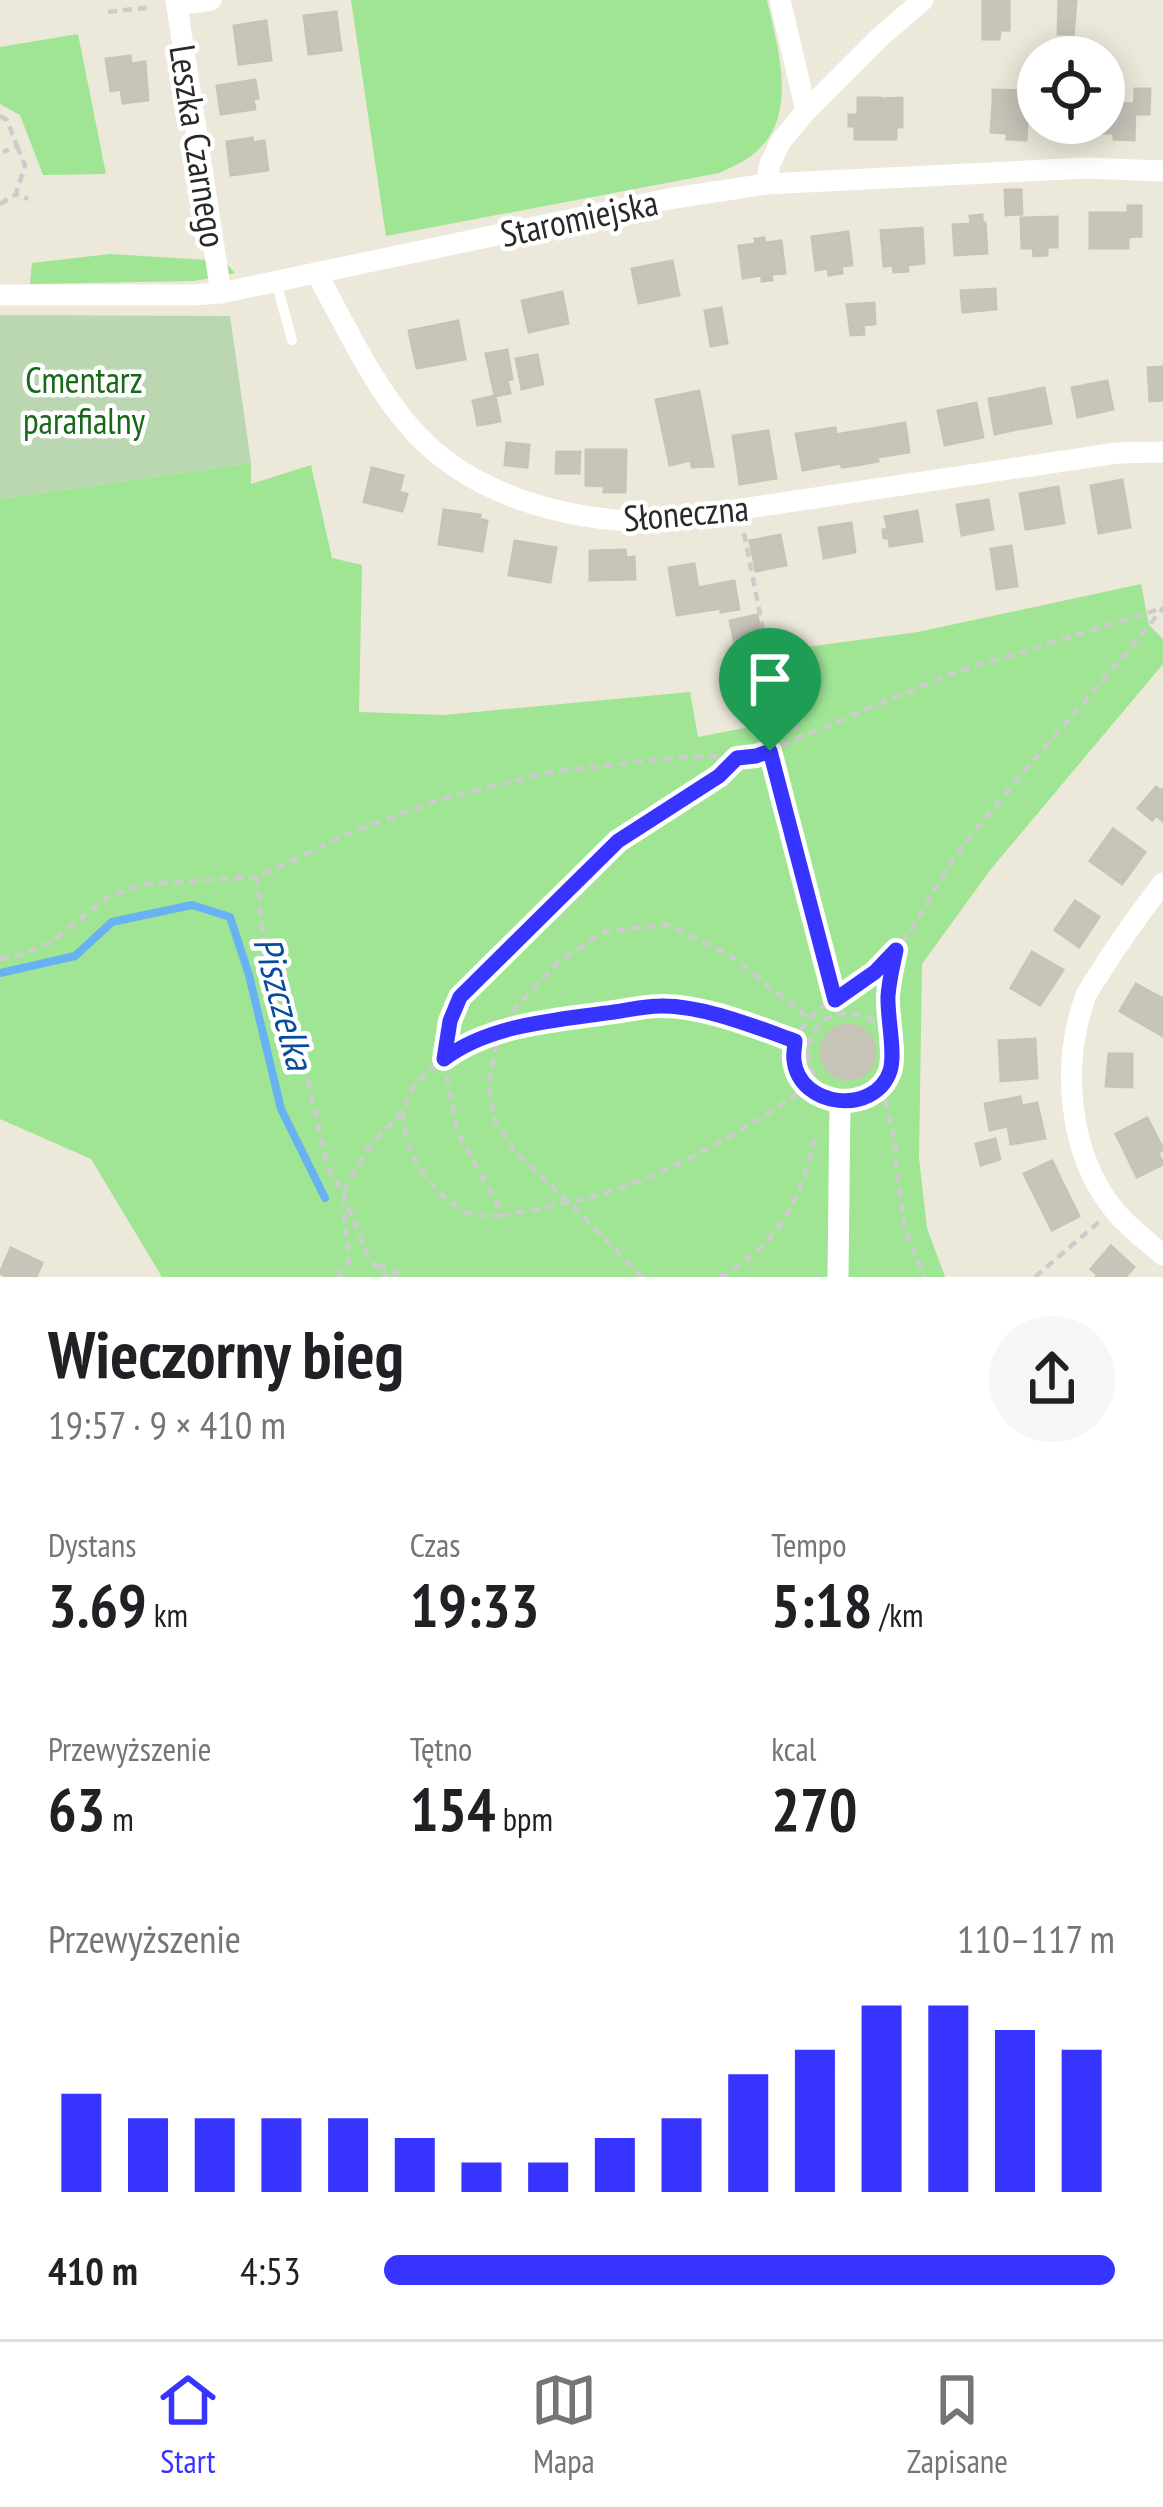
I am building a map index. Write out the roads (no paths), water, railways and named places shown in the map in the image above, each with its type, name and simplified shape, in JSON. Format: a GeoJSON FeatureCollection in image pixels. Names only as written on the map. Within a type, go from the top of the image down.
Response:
{"type":"FeatureCollection","features":[{"type":"Feature","properties":{"kind":"street"},"geometry":{"type":"LineString","coordinates":[[176,2],[211,0]]}},
{"type":"Feature","properties":{"kind":"street"},"geometry":{"type":"LineString","coordinates":[[780,0],[806,111]]}},
{"type":"Feature","properties":{"kind":"street"},"geometry":{"type":"LineString","coordinates":[[766,184],[781,141],[806,111],[923,0]]}},
{"type":"Feature","properties":{"kind":"street","name":"Leszka Czarnego"},"geometry":{"type":"LineString","coordinates":[[176,2],[220,292]]}},
{"type":"Feature","properties":{"kind":"street","name":"Staromiejska"},"geometry":{"type":"LineString","coordinates":[[0,296],[220,292],[668,199],[766,184],[1064,169],[1163,171]]}},
{"type":"Feature","properties":{"kind":"street","name":"Słoneczna"},"geometry":{"type":"LineString","coordinates":[[316,274],[388,399],[436,452],[518,500],[610,521],[655,522],[1117,453],[1163,452]]}},
{"type":"Feature","properties":{"kind":"street"},"geometry":{"type":"LineString","coordinates":[[1163,883],[1131,923],[1086,995],[1070,1075],[1082,1150],[1114,1210],[1163,1255]]}},
{"type":"Feature","properties":{"kind":"street"},"geometry":{"type":"LineString","coordinates":[[832,1100],[838,1277]]}},
{"type":"Feature","properties":{"kind":"lane"},"geometry":{"type":"LineString","coordinates":[[276,282],[292,340]]}},
{"type":"Feature","properties":{"kind":"waterway","name":"Piszczelka"},"geometry":{"type":"LineString","coordinates":[[0,973],[75,956],[112,922],[192,905],[230,917],[281,1109],[325,1198]]}},
{"type":"Feature","properties":{"kind":"park label","name":"Cmentarz parafialny"},"geometry":{"type":"Point","coordinates":[84,400]}}]}
